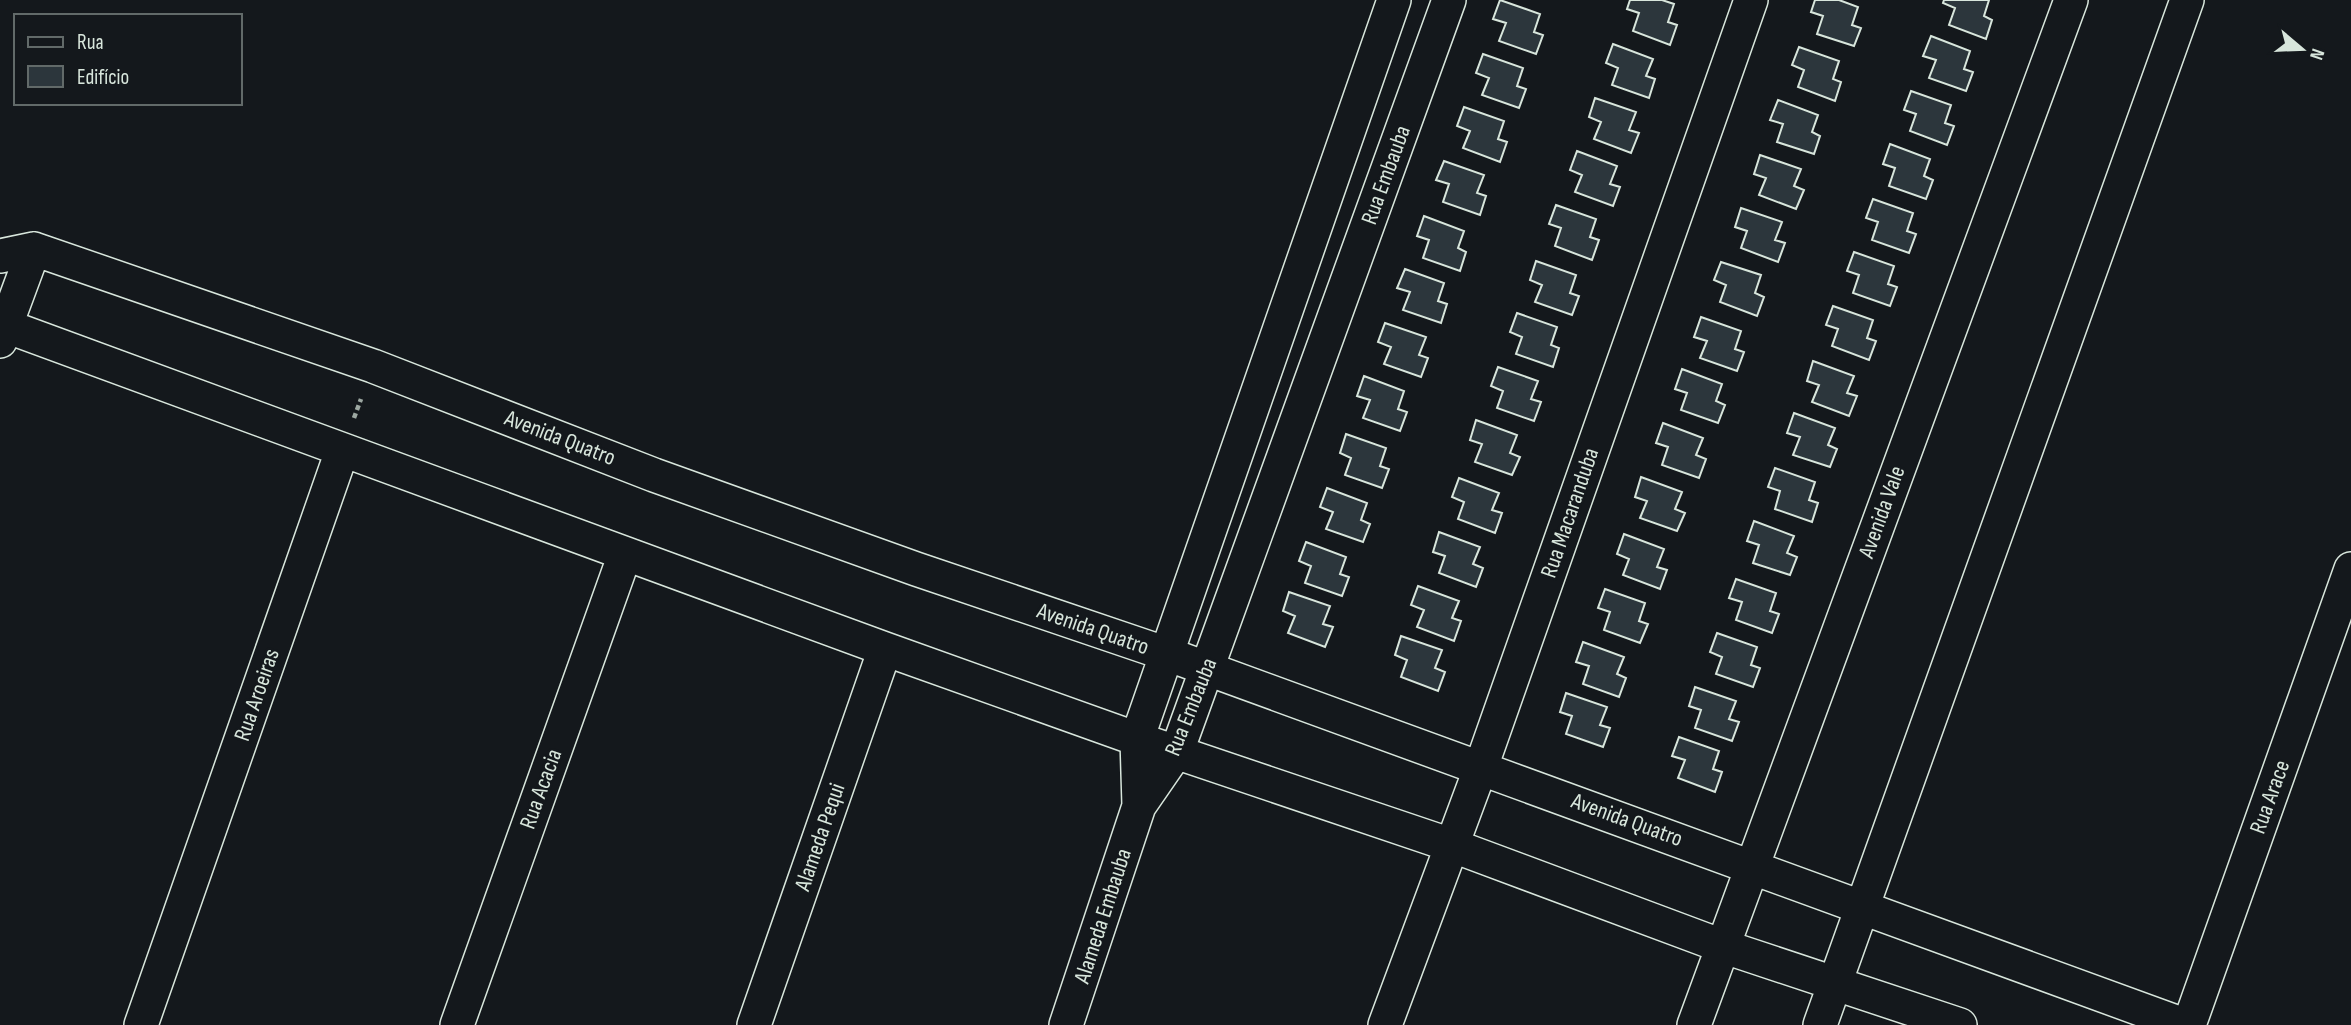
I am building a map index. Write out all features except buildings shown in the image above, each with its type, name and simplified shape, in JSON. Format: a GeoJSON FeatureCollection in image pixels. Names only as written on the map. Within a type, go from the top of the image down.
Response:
{"type":"FeatureCollection","features":[{"type":"Feature","properties":{"kind":"street","name":"Rua Embauba"},"geometry":{"type":"LineString","coordinates":[[1139,806],[1137,739],[1394,0]]}},
{"type":"Feature","properties":{"kind":"street","name":"Rua Embauba"},"geometry":{"type":"LineString","coordinates":[[1139,806],[1177,751],[1449,0]]}},
{"type":"Feature","properties":{"kind":"street","name":"Rua Macaranduba"},"geometry":{"type":"LineString","coordinates":[[1385,1025],[1481,767],[1751,0]]}},
{"type":"Feature","properties":{"kind":"street","name":"Avenida Vale"},"geometry":{"type":"LineString","coordinates":[[1695,1025],[2071,0]]}},
{"type":"Feature","properties":{"kind":"street"},"geometry":{"type":"LineString","coordinates":[[1821,1025],[2187,0]]}},
{"type":"Feature","properties":{"kind":"street","name":"Avenida Quatro"},"geometry":{"type":"LineString","coordinates":[[34,249],[373,366],[654,475],[916,569],[1167,654],[2184,1025]]}},
{"type":"Feature","properties":{"kind":"street"},"geometry":{"type":"LineString","coordinates":[[0,256],[34,249]]}},
{"type":"Feature","properties":{"kind":"street"},"geometry":{"type":"LineString","coordinates":[[34,249],[2,329],[1137,739],[1451,845],[1723,946],[1960,1025]]}},
{"type":"Feature","properties":{"kind":"street","name":"Rua Aroeiras"},"geometry":{"type":"LineString","coordinates":[[141,1025],[342,451]]}},
{"type":"Feature","properties":{"kind":"street","name":"Rua Acacia"},"geometry":{"type":"LineString","coordinates":[[457,1025],[625,554]]}},
{"type":"Feature","properties":{"kind":"street","name":"Rua Arace"},"geometry":{"type":"LineString","coordinates":[[2189,1025],[2351,569]]}},
{"type":"Feature","properties":{"kind":"street","name":"Alameda Pequi"},"geometry":{"type":"LineString","coordinates":[[754,1025],[885,649]]}},
{"type":"Feature","properties":{"kind":"street","name":"Alameda Embauba"},"geometry":{"type":"LineString","coordinates":[[1066,1025],[1139,806]]}},
{"type":"Feature","properties":{"kind":"path"},"geometry":{"type":"LineString","coordinates":[[342,451],[373,366]]}}]}
